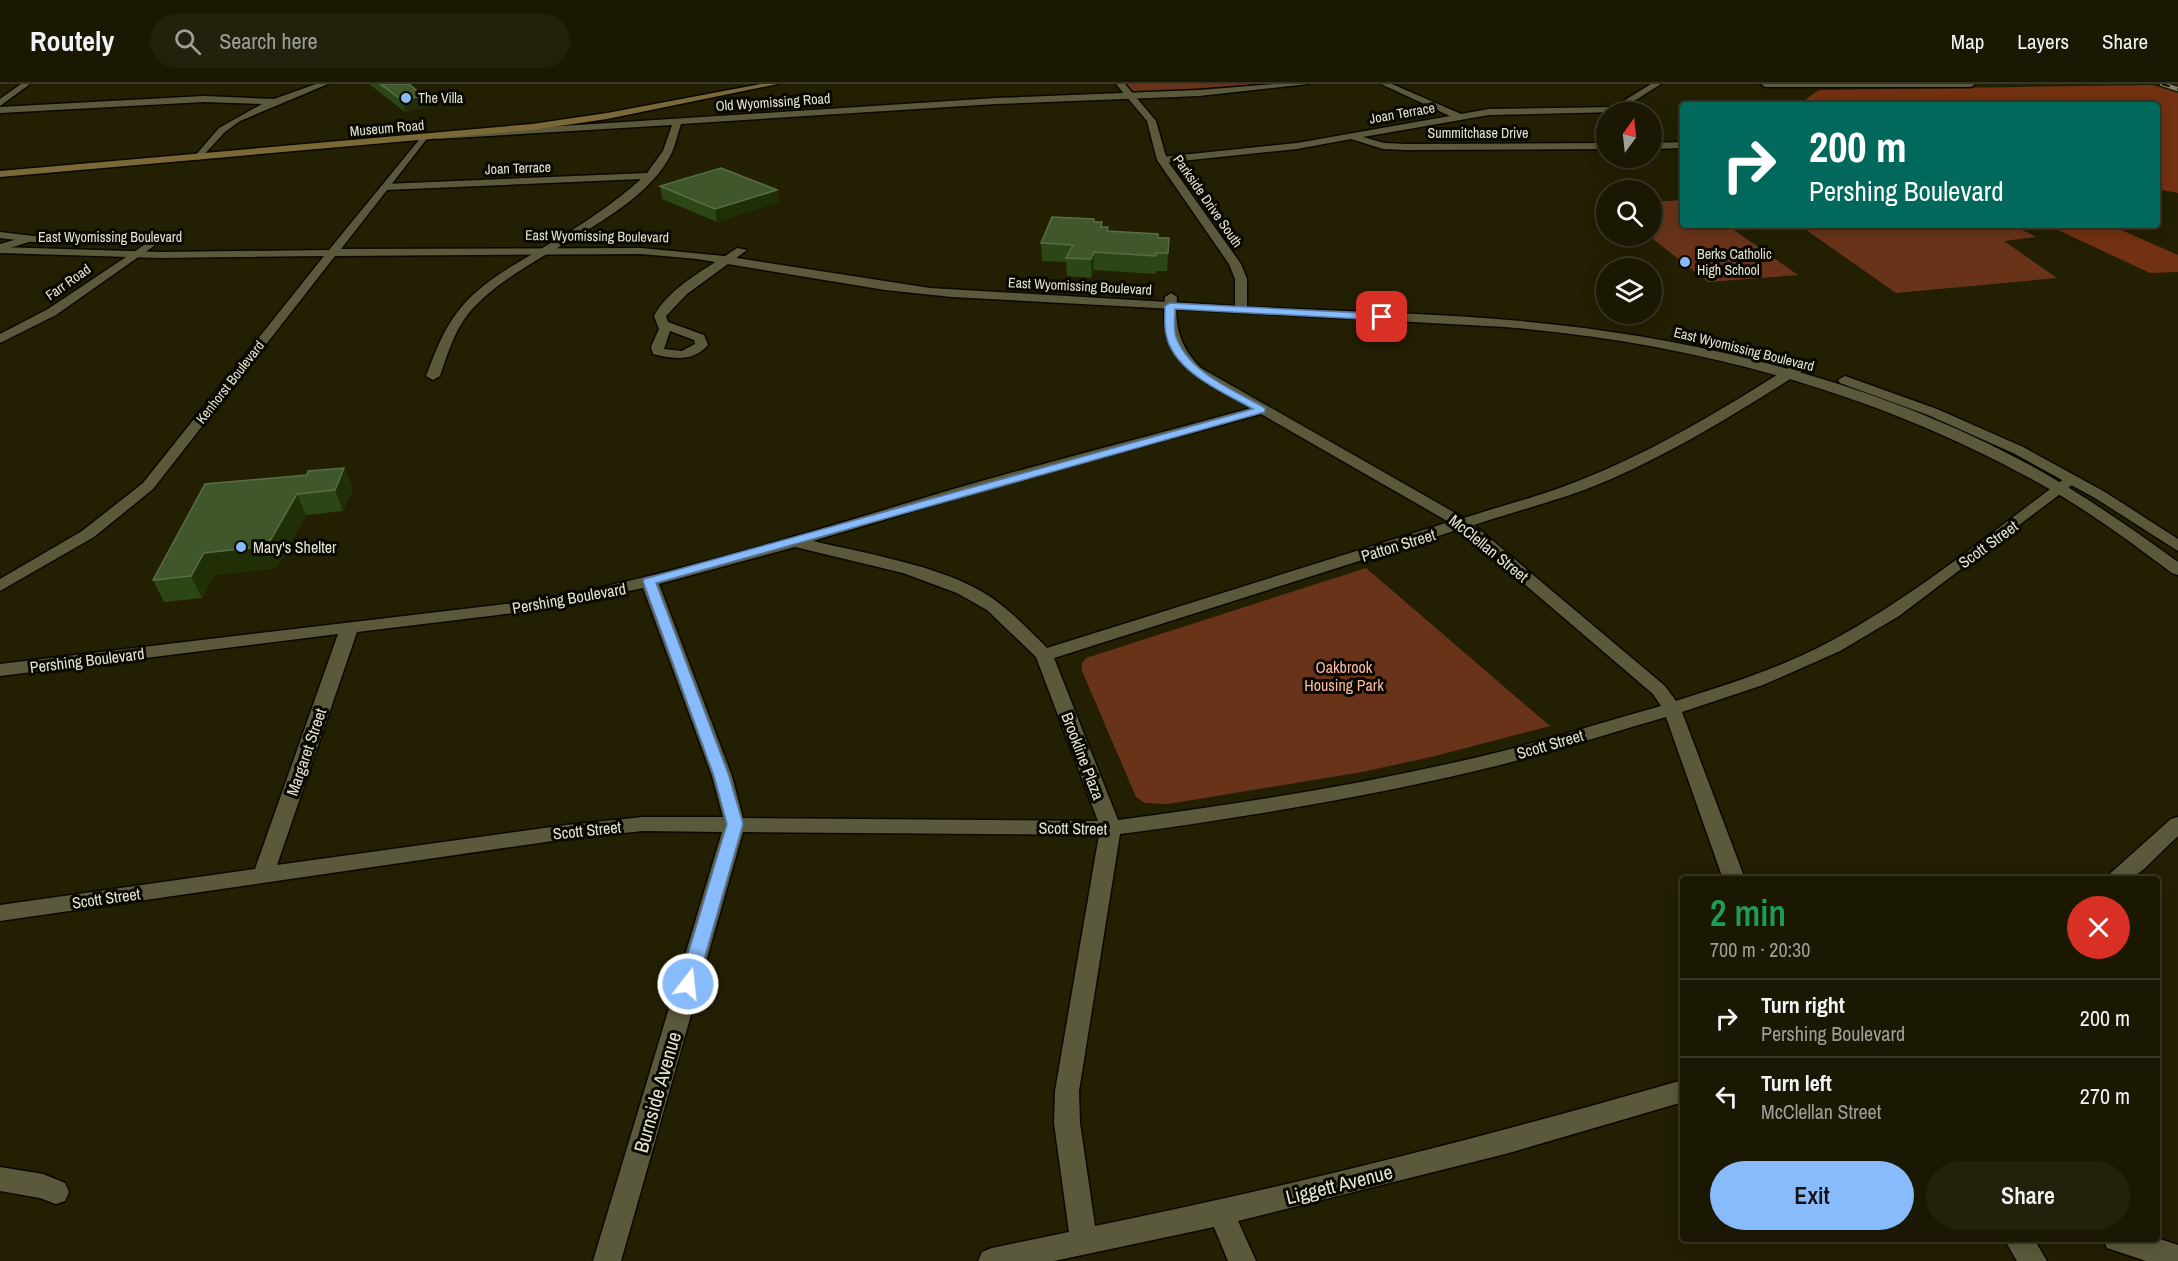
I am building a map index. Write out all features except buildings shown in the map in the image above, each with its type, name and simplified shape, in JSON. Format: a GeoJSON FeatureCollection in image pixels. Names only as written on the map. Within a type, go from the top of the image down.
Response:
{"type":"FeatureCollection","features":[{"type":"Feature","properties":{"kind":"main road","name":"Museum Road"},"geometry":{"type":"LineString","coordinates":[[0,174],[532,127],[774,84]]}},
{"type":"Feature","properties":{"kind":"street"},"geometry":{"type":"LineString","coordinates":[[0,104],[26,84]]}},
{"type":"Feature","properties":{"kind":"street"},"geometry":{"type":"LineString","coordinates":[[199,157],[206,143],[221,131],[279,102],[324,84]]}},
{"type":"Feature","properties":{"kind":"street","name":"Parkside Drive South"},"geometry":{"type":"LineString","coordinates":[[1120,84],[1133,97],[1155,128],[1157,147],[1162,160],[1235,264],[1241,279],[1242,305]]}},
{"type":"Feature","properties":{"kind":"street","name":"Old Wyomissing Road"},"geometry":{"type":"LineString","coordinates":[[423,138],[996,101],[1133,97],[1304,84]]}},
{"type":"Feature","properties":{"kind":"street"},"geometry":{"type":"LineString","coordinates":[[1385,84],[1459,117]]}},
{"type":"Feature","properties":{"kind":"street","name":"Joan Terrace"},"geometry":{"type":"LineString","coordinates":[[1162,160],[1256,151],[1507,110],[1616,110],[1657,84]]}},
{"type":"Feature","properties":{"kind":"street"},"geometry":{"type":"LineString","coordinates":[[1765,84],[1971,84]]}},
{"type":"Feature","properties":{"kind":"street"},"geometry":{"type":"LineString","coordinates":[[0,110],[204,99],[279,102]]}},
{"type":"Feature","properties":{"kind":"street"},"geometry":{"type":"LineString","coordinates":[[433,376],[453,328],[471,305],[504,276],[612,208],[651,176],[673,145],[677,122],[665,115],[663,105]]}},
{"type":"Feature","properties":{"kind":"street","name":"Summitchase Drive"},"geometry":{"type":"LineString","coordinates":[[1351,136],[1383,146],[1407,147],[1596,146]]}},
{"type":"Feature","properties":{"kind":"street","name":"Kenhorst Boulevard"},"geometry":{"type":"LineString","coordinates":[[0,586],[88,534],[130,503],[148,486],[423,138]]}},
{"type":"Feature","properties":{"kind":"street"},"geometry":{"type":"LineString","coordinates":[[1662,146],[1680,146]]}},
{"type":"Feature","properties":{"kind":"street","name":"Joan Terrace"},"geometry":{"type":"LineString","coordinates":[[385,187],[651,176]]}},
{"type":"Feature","properties":{"kind":"street","name":"East Wyomissing Boulevard"},"geometry":{"type":"LineString","coordinates":[[0,235],[28,239],[150,244],[646,251],[729,259],[860,283],[931,292],[1242,305],[1507,324],[1586,326],[1685,337],[1801,366],[1879,391],[1960,423],[2178,546]]}},
{"type":"Feature","properties":{"kind":"street"},"geometry":{"type":"LineString","coordinates":[[0,249],[28,239]]}},
{"type":"Feature","properties":{"kind":"street","name":"East Wyomissing Boulevard"},"geometry":{"type":"LineString","coordinates":[[0,249],[136,253],[560,242],[659,243],[792,257],[863,272],[938,282],[1171,302]]}},
{"type":"Feature","properties":{"kind":"street","name":"Farr Road"},"geometry":{"type":"LineString","coordinates":[[0,339],[52,312],[150,244]]}},
{"type":"Feature","properties":{"kind":"street"},"geometry":{"type":"LineString","coordinates":[[663,324],[660,314],[668,304],[741,250]]}},
{"type":"Feature","properties":{"kind":"street","name":"McClellan Street"},"geometry":{"type":"LineString","coordinates":[[1171,302],[1170,335],[1181,357],[1196,371],[1465,525],[1659,690],[1672,709],[1733,876]]}},
{"type":"Feature","properties":{"kind":"street","name":"East Wyomissing Boulevard"},"geometry":{"type":"LineString","coordinates":[[1586,326],[1788,374],[1871,402],[1953,434],[2066,483],[2178,570]]}},
{"type":"Feature","properties":{"kind":"street","name":"Patton Street"},"geometry":{"type":"LineString","coordinates":[[1044,655],[1465,525],[1606,476],[1761,392],[1801,366]]}},
{"type":"Feature","properties":{"kind":"street","name":"Pershing Boulevard"},"geometry":{"type":"LineString","coordinates":[[0,670],[539,605],[624,589],[795,542],[921,503],[1261,410]]}},
{"type":"Feature","properties":{"kind":"street","name":"Scott Street"},"geometry":{"type":"LineString","coordinates":[[0,913],[566,832],[643,824],[1112,828],[1257,809],[1372,787],[1500,758],[1672,709],[1769,676],[1862,632],[1893,612],[2039,506],[2066,483]]}},
{"type":"Feature","properties":{"kind":"street","name":"Brookline Plaza"},"geometry":{"type":"LineString","coordinates":[[795,542],[908,569],[963,589],[993,606],[1044,655],[1112,828]]}},
{"type":"Feature","properties":{"kind":"street"},"geometry":{"type":"LineString","coordinates":[[649,581],[722,776],[735,824]]}},
{"type":"Feature","properties":{"kind":"street","name":"Margaret Street"},"geometry":{"type":"LineString","coordinates":[[263,875],[349,629]]}},
{"type":"Feature","properties":{"kind":"street","name":"Burnside Avenue"},"geometry":{"type":"LineString","coordinates":[[607,1261],[735,824]]}},
{"type":"Feature","properties":{"kind":"street"},"geometry":{"type":"LineString","coordinates":[[2119,876],[2137,864],[2178,824]]}},
{"type":"Feature","properties":{"kind":"street"},"geometry":{"type":"LineString","coordinates":[[1084,1242],[1067,1123],[1067,1091],[1112,828]]}},
{"type":"Feature","properties":{"kind":"street","name":"Liggett Avenue"},"geometry":{"type":"LineString","coordinates":[[992,1261],[1221,1213],[1509,1142],[1680,1091]]}},
{"type":"Feature","properties":{"kind":"street"},"geometry":{"type":"LineString","coordinates":[[0,1179],[43,1186],[56,1192]]}},
{"type":"Feature","properties":{"kind":"street"},"geometry":{"type":"LineString","coordinates":[[1221,1213],[1242,1261]]}},
{"type":"Feature","properties":{"kind":"street"},"geometry":{"type":"LineString","coordinates":[[2020,1242],[2033,1261]]}},
{"type":"Feature","properties":{"kind":"street"},"geometry":{"type":"LineString","coordinates":[[2127,1242],[2178,1258]]}},
{"type":"Feature","properties":{"kind":"green space"},"geometry":{"type":"Polygon","coordinates":[[[1126,84],[1260,84],[1135,93],[1126,84]]]}},
{"type":"Feature","properties":{"kind":"green space"},"geometry":{"type":"Polygon","coordinates":[[[1680,200],[1680,228],[1731,228],[1798,275],[1708,282],[1662,246],[1662,201],[1680,200]]]}},
{"type":"Feature","properties":{"kind":"green space"},"geometry":{"type":"Polygon","coordinates":[[[1803,228],[2019,228],[2036,237],[2004,241],[2057,278],[1896,293],[1803,228]]]}},
{"type":"Feature","properties":{"kind":"green space","name":"Oakbrook Housing Park"},"geometry":{"type":"Polygon","coordinates":[[[1366,568],[1550,726],[1435,756],[1362,772],[1168,804],[1145,803],[1136,797],[1082,671],[1082,663],[1086,658],[1366,568]]]}},
{"type":"Feature","properties":{"kind":"shaded area"},"geometry":{"type":"Polygon","coordinates":[[[2152,85],[2178,93],[2178,193],[2160,190],[2160,102],[1810,102],[1806,99],[1819,90],[2152,85]]]}},
{"type":"Feature","properties":{"kind":"shaded area"},"geometry":{"type":"Polygon","coordinates":[[[2053,228],[2117,228],[2178,255],[2178,272],[2150,273],[2053,228]]]}},
{"type":"Feature","properties":{"kind":"railway"},"geometry":{"type":"LineString","coordinates":[[2162,84],[2178,89]]}},
{"type":"Feature","properties":{"kind":"place","name":"The Villa"},"geometry":{"type":"Point","coordinates":[406,98]}},
{"type":"Feature","properties":{"kind":"place","name":"Berks Catholic High School"},"geometry":{"type":"Point","coordinates":[1685,262]}},
{"type":"Feature","properties":{"kind":"place","name":"Mary's Shelter"},"geometry":{"type":"Point","coordinates":[241,547]}},
{"type":"Feature","properties":{"kind":"route"},"geometry":{"type":"LineString","coordinates":[[688,984],[735,824],[722,776],[649,581],[795,542],[921,503],[1261,410],[1196,371],[1181,357],[1170,335],[1170,306],[1382,317]]}}]}
